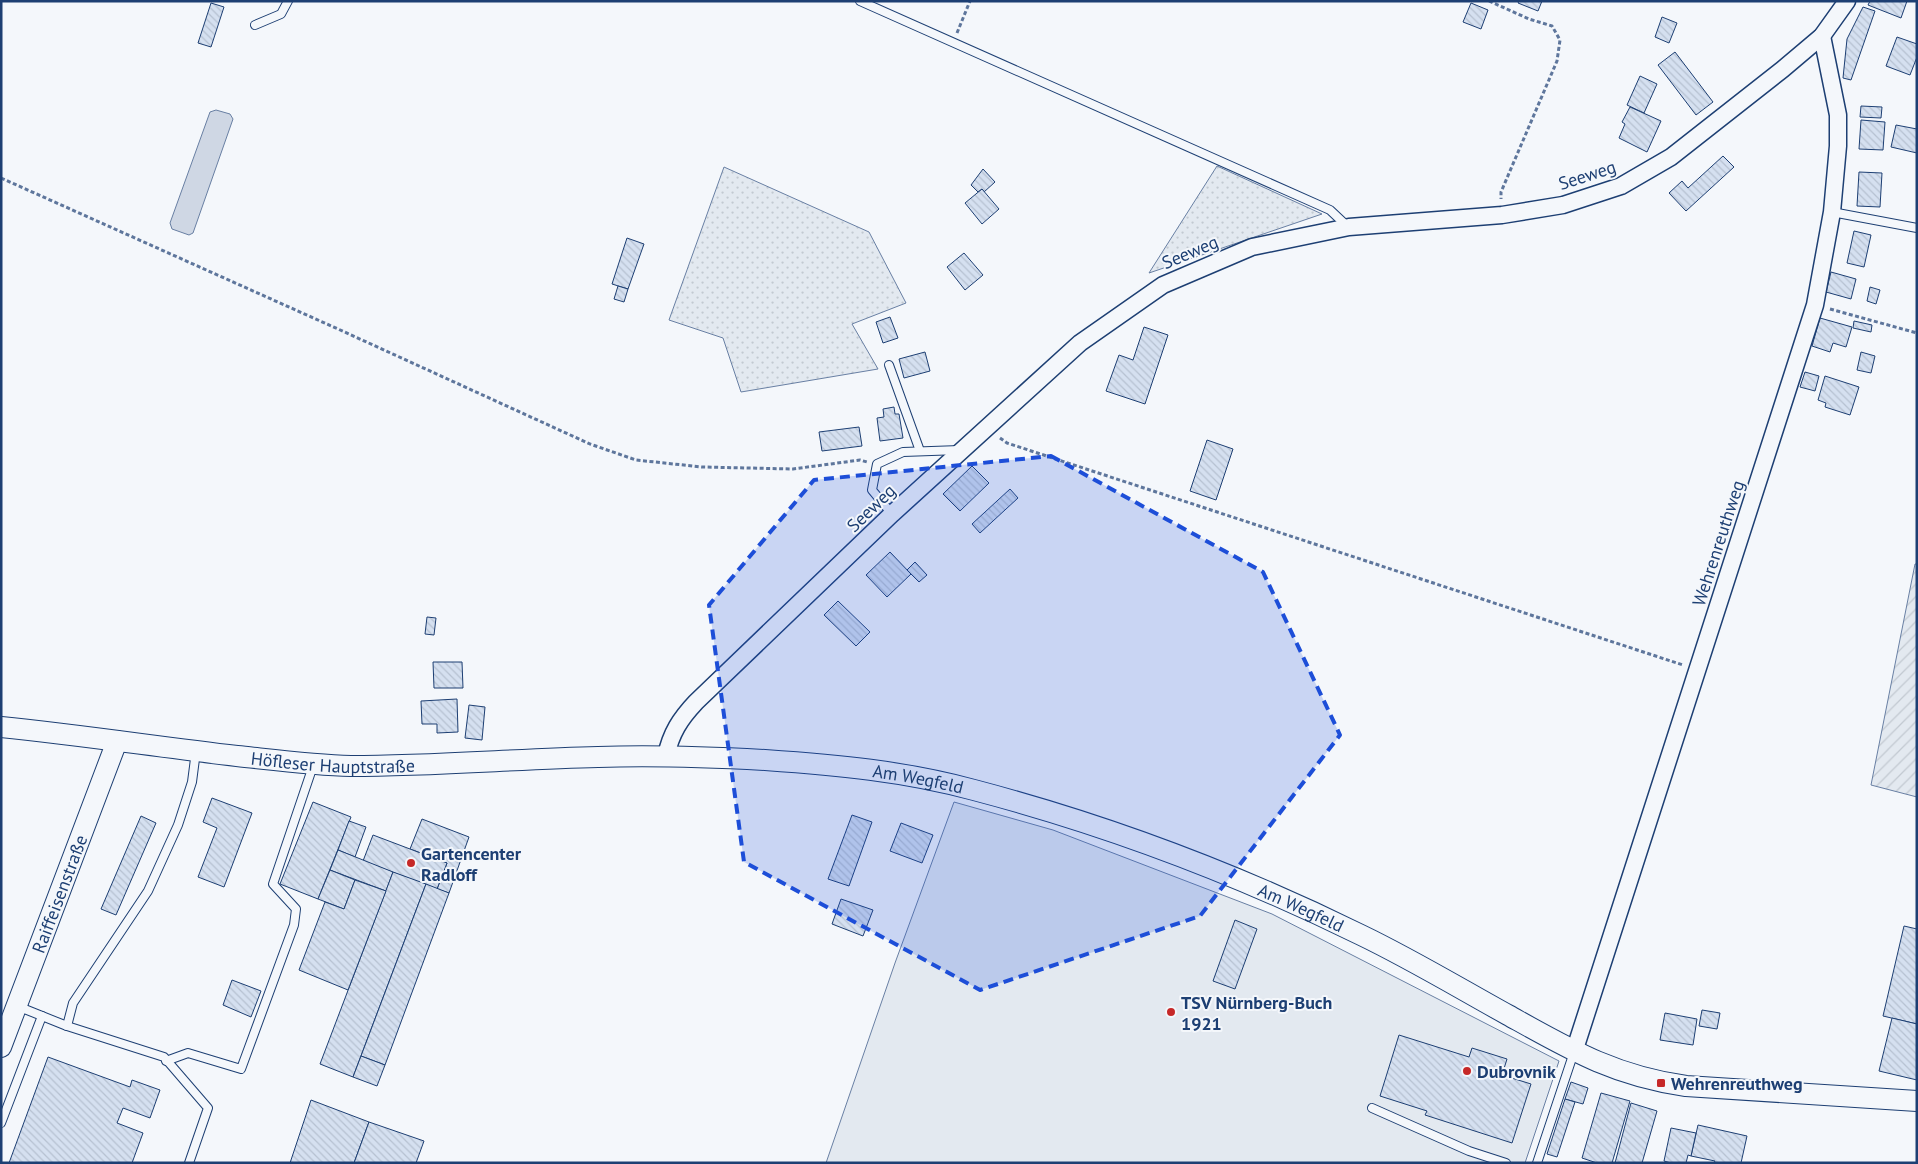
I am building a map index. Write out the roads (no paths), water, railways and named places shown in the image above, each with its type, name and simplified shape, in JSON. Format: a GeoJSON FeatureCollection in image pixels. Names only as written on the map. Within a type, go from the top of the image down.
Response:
{"type":"FeatureCollection","features":[{"type":"Feature","properties":{"kind":"street","name":"Seeweg"},"geometry":{"type":"LineString","coordinates":[[666,756],[670,740],[684,714],[892,514],[1080,344],[1163,285],[1252,246],[1348,227],[1502,215],[1563,205],[1621,186],[1671,157],[1783,69],[1822,36],[1847,1]]}},
{"type":"Feature","properties":{"kind":"street","name":"Wehrenreuthweg"},"geometry":{"type":"LineString","coordinates":[[1574,1052],[1815,304],[1832,212],[1838,146],[1838,115],[1822,36]]}},
{"type":"Feature","properties":{"kind":"street","name":"Höfleser Hauptstraße"},"geometry":{"type":"LineString","coordinates":[[1,727],[314,764],[376,765],[666,756]]}},
{"type":"Feature","properties":{"kind":"street","name":"Raiffeisenstraße"},"geometry":{"type":"LineString","coordinates":[[1,1047],[117,741]]}},
{"type":"Feature","properties":{"kind":"street","name":"Am Wegfeld"},"geometry":{"type":"LineString","coordinates":[[666,756],[810,763],[876,769],[960,786],[1064,815],[1166,850],[1311,911],[1401,956],[1574,1052],[1625,1073],[1686,1086],[1917,1101]]}},
{"type":"Feature","properties":{"kind":"lane"},"geometry":{"type":"LineString","coordinates":[[255,25],[278,16],[284,10],[288,1]]}},
{"type":"Feature","properties":{"kind":"lane"},"geometry":{"type":"LineString","coordinates":[[860,1],[1330,210],[1348,227]]}},
{"type":"Feature","properties":{"kind":"lane"},"geometry":{"type":"LineString","coordinates":[[1832,212],[1917,228]]}},
{"type":"Feature","properties":{"kind":"lane"},"geometry":{"type":"LineString","coordinates":[[890,365],[920,451]]}},
{"type":"Feature","properties":{"kind":"lane"},"geometry":{"type":"LineString","coordinates":[[892,514],[872,490],[877,464],[903,452],[962,450]]}},
{"type":"Feature","properties":{"kind":"lane"},"geometry":{"type":"LineString","coordinates":[[67,1026],[73,1003],[148,891],[178,825],[192,782],[196,751]]}},
{"type":"Feature","properties":{"kind":"lane"},"geometry":{"type":"LineString","coordinates":[[166,1060],[188,1053],[241,1069],[294,925],[296,909],[273,884],[314,764]]}},
{"type":"Feature","properties":{"kind":"lane"},"geometry":{"type":"LineString","coordinates":[[17,1006],[67,1026],[164,1057],[208,1108],[189,1163]]}},
{"type":"Feature","properties":{"kind":"lane"},"geometry":{"type":"LineString","coordinates":[[1,1123],[42,1016]]}},
{"type":"Feature","properties":{"kind":"lane"},"geometry":{"type":"LineString","coordinates":[[1538,1163],[1574,1052]]}},
{"type":"Feature","properties":{"kind":"lane"},"geometry":{"type":"LineString","coordinates":[[1372,1108],[1469,1152],[1506,1163]]}},
{"type":"Feature","properties":{"kind":"place","name":"Gartencenter Radloff"},"geometry":{"type":"Point","coordinates":[411,863]}},
{"type":"Feature","properties":{"kind":"place","name":"TSV Nürnberg-Buch 1921"},"geometry":{"type":"Point","coordinates":[1171,1012]}},
{"type":"Feature","properties":{"kind":"place","name":"Dubrovnik"},"geometry":{"type":"Point","coordinates":[1467,1071]}},
{"type":"Feature","properties":{"kind":"place","name":"Wehrenreuthweg"},"geometry":{"type":"Point","coordinates":[1661,1083]}}]}
